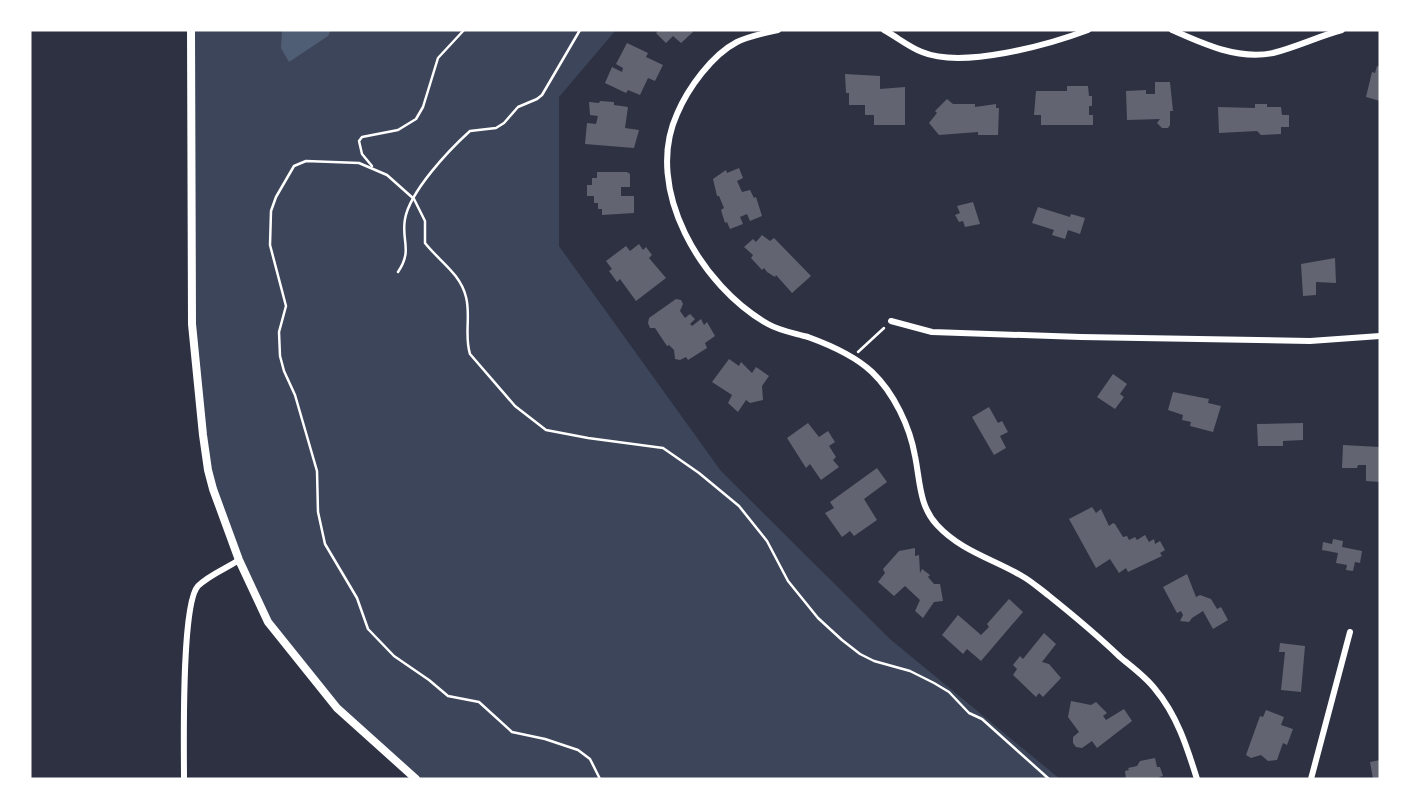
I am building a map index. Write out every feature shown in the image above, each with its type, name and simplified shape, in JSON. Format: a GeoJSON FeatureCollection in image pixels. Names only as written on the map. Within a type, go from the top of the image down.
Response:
{"type":"FeatureCollection","features":[{"type":"Feature","properties":{"kind":"main road"},"geometry":{"type":"LineString","coordinates":[[191,30],[192,324],[208,470],[239,559],[268,622],[337,708],[416,779]]}},
{"type":"Feature","properties":{"kind":"street"},"geometry":{"type":"LineString","coordinates":[[778,30],[736,43],[699,75],[673,121],[669,137],[671,196],[690,245],[730,295],[771,326],[807,337],[853,358],[873,373],[903,418],[915,457],[919,490],[927,511],[937,525],[976,555],[1024,577],[1080,621],[1155,688],[1175,720],[1198,779]]}},
{"type":"Feature","properties":{"kind":"street"},"geometry":{"type":"LineString","coordinates":[[884,30],[922,52],[964,59],[1061,40],[1087,30]]}},
{"type":"Feature","properties":{"kind":"street"},"geometry":{"type":"LineString","coordinates":[[1172,30],[1210,46],[1251,55],[1273,52],[1342,30]]}},
{"type":"Feature","properties":{"kind":"street"},"geometry":{"type":"LineString","coordinates":[[891,321],[932,332],[1081,337],[1310,341],[1380,336]]}},
{"type":"Feature","properties":{"kind":"street"},"geometry":{"type":"LineString","coordinates":[[184,779],[183,697],[190,602],[197,587],[239,559]]}},
{"type":"Feature","properties":{"kind":"street"},"geometry":{"type":"LineString","coordinates":[[1311,779],[1350,632]]}},
{"type":"Feature","properties":{"kind":"path"},"geometry":{"type":"LineString","coordinates":[[375,169],[362,155],[359,141],[362,137],[398,130],[416,119],[423,107],[439,58],[464,30]]}},
{"type":"Feature","properties":{"kind":"path"},"geometry":{"type":"LineString","coordinates":[[398,272],[407,255],[405,220],[414,199],[439,164],[470,131],[496,128],[518,107],[542,95],[580,30]]}},
{"type":"Feature","properties":{"kind":"path"},"geometry":{"type":"LineString","coordinates":[[600,779],[590,759],[578,750],[512,732],[479,702],[448,696],[394,656],[368,629],[357,598],[325,544],[318,512],[317,471],[295,395],[280,356],[279,332],[286,306],[270,245],[271,211],[294,166],[306,161],[340,160],[359,163],[387,175],[414,199],[425,221],[425,243],[445,262],[466,296],[467,344],[470,354],[515,406],[546,430],[663,449],[691,467],[739,506],[767,541],[788,581],[818,618],[842,640],[874,661],[910,671],[949,692],[969,713],[982,719],[1049,779]]}},
{"type":"Feature","properties":{"kind":"path"},"geometry":{"type":"LineString","coordinates":[[853,358],[891,321]]}},
{"type":"Feature","properties":{"kind":"shaded area"},"geometry":{"type":"Polygon","coordinates":[[[191,30],[616,30],[559,97],[559,246],[721,471],[890,639],[1060,779],[416,779],[337,708],[268,622],[213,489],[192,324],[191,30]]]}},
{"type":"Feature","properties":{"kind":"shaded area"},"geometry":{"type":"Polygon","coordinates":[[[282,30],[331,30],[328,36],[289,62],[281,48],[282,30]]]}},
{"type":"Feature","properties":{"kind":"building"},"geometry":{"type":"Polygon","coordinates":[[[659,30],[693,32],[681,43],[673,36],[666,43],[656,33],[659,30]]]}},
{"type":"Feature","properties":{"kind":"building"},"geometry":{"type":"Polygon","coordinates":[[[627,43],[648,53],[646,57],[663,65],[655,81],[648,78],[640,95],[628,90],[626,93],[605,83],[612,67],[622,72],[623,68],[616,64],[627,43]]]}},
{"type":"Feature","properties":{"kind":"building"},"geometry":{"type":"Polygon","coordinates":[[[1377,66],[1380,67],[1380,101],[1366,97],[1372,72],[1375,73],[1377,66]]]}},
{"type":"Feature","properties":{"kind":"building"},"geometry":{"type":"Polygon","coordinates":[[[845,74],[880,76],[880,89],[905,87],[905,125],[874,125],[874,115],[865,115],[865,105],[849,105],[845,74]]]}},
{"type":"Feature","properties":{"kind":"building"},"geometry":{"type":"Polygon","coordinates":[[[1155,82],[1170,82],[1173,111],[1170,111],[1168,128],[1162,128],[1157,123],[1160,119],[1127,120],[1126,91],[1146,90],[1146,94],[1155,94],[1155,82]]]}},
{"type":"Feature","properties":{"kind":"building"},"geometry":{"type":"Polygon","coordinates":[[[1067,86],[1088,86],[1089,96],[1092,96],[1089,115],[1093,115],[1093,125],[1041,125],[1041,115],[1034,115],[1036,91],[1067,91],[1067,86]]]}},
{"type":"Feature","properties":{"kind":"building"},"geometry":{"type":"Polygon","coordinates":[[[947,99],[953,104],[975,104],[975,107],[996,104],[996,108],[999,108],[998,135],[978,135],[978,132],[939,135],[929,123],[937,113],[935,111],[947,99]]]}},
{"type":"Feature","properties":{"kind":"building"},"geometry":{"type":"Polygon","coordinates":[[[600,101],[628,107],[625,128],[639,130],[634,148],[585,144],[587,123],[596,124],[598,116],[590,115],[589,102],[600,101]]]}},
{"type":"Feature","properties":{"kind":"building"},"geometry":{"type":"Polygon","coordinates":[[[1255,104],[1281,107],[1282,115],[1289,115],[1289,127],[1281,127],[1281,134],[1261,135],[1257,131],[1219,133],[1218,107],[1255,108],[1255,104]]]}},
{"type":"Feature","properties":{"kind":"building"},"geometry":{"type":"Polygon","coordinates":[[[739,168],[743,178],[737,181],[742,192],[750,190],[754,198],[756,197],[762,216],[750,221],[747,214],[740,217],[743,224],[730,229],[727,222],[725,223],[721,210],[724,208],[717,196],[713,179],[726,170],[727,173],[739,168]]]}},
{"type":"Feature","properties":{"kind":"building"},"geometry":{"type":"Polygon","coordinates":[[[597,172],[630,174],[630,187],[621,187],[621,196],[634,196],[634,213],[602,215],[598,203],[594,203],[594,196],[587,196],[587,185],[592,185],[592,178],[597,178],[597,172]]]}},
{"type":"Feature","properties":{"kind":"building"},"geometry":{"type":"Polygon","coordinates":[[[973,202],[980,224],[965,227],[963,221],[959,222],[955,215],[960,213],[957,206],[973,202]]]}},
{"type":"Feature","properties":{"kind":"building"},"geometry":{"type":"Polygon","coordinates":[[[1038,207],[1070,217],[1071,214],[1085,218],[1080,234],[1068,230],[1065,239],[1052,235],[1054,230],[1032,223],[1038,207]]]}},
{"type":"Feature","properties":{"kind":"building"},"geometry":{"type":"Polygon","coordinates":[[[762,235],[770,241],[774,238],[811,276],[792,293],[776,275],[775,277],[764,268],[762,270],[751,258],[753,255],[744,247],[753,239],[756,242],[762,235]]]}},
{"type":"Feature","properties":{"kind":"building"},"geometry":{"type":"Polygon","coordinates":[[[639,244],[643,250],[646,247],[652,255],[649,258],[666,278],[636,301],[620,279],[617,282],[606,261],[626,246],[630,251],[639,244]]]}},
{"type":"Feature","properties":{"kind":"building"},"geometry":{"type":"Polygon","coordinates":[[[1335,258],[1336,283],[1316,282],[1316,295],[1303,296],[1301,264],[1335,258]]]}},
{"type":"Feature","properties":{"kind":"building"},"geometry":{"type":"Polygon","coordinates":[[[676,299],[683,304],[680,311],[685,318],[690,314],[695,319],[690,324],[692,326],[701,319],[704,325],[707,322],[715,336],[705,343],[707,348],[688,360],[686,357],[675,359],[674,350],[667,346],[655,328],[650,328],[648,323],[649,318],[676,299]]]}},
{"type":"Feature","properties":{"kind":"building"},"geometry":{"type":"Polygon","coordinates":[[[729,359],[739,366],[741,362],[752,373],[756,367],[769,376],[762,386],[763,400],[750,403],[746,400],[738,412],[728,403],[732,395],[712,382],[729,359]]]}},
{"type":"Feature","properties":{"kind":"building"},"geometry":{"type":"Polygon","coordinates":[[[1113,374],[1127,384],[1120,394],[1124,397],[1115,409],[1097,397],[1113,374]]]}},
{"type":"Feature","properties":{"kind":"building"},"geometry":{"type":"Polygon","coordinates":[[[1173,392],[1209,399],[1208,403],[1221,406],[1213,432],[1190,426],[1191,422],[1182,420],[1183,415],[1168,410],[1173,392]]]}},
{"type":"Feature","properties":{"kind":"building"},"geometry":{"type":"Polygon","coordinates":[[[989,407],[998,423],[1002,421],[1008,432],[1000,436],[1006,448],[994,455],[972,417],[989,407]]]}},
{"type":"Feature","properties":{"kind":"building"},"geometry":{"type":"Polygon","coordinates":[[[808,423],[819,437],[828,431],[835,442],[829,446],[836,457],[833,460],[839,467],[821,480],[810,464],[806,468],[787,438],[808,423]]]}},
{"type":"Feature","properties":{"kind":"building"},"geometry":{"type":"Polygon","coordinates":[[[1303,423],[1303,440],[1283,441],[1283,446],[1258,446],[1257,424],[1303,423]]]}},
{"type":"Feature","properties":{"kind":"building"},"geometry":{"type":"Polygon","coordinates":[[[1343,445],[1380,447],[1380,482],[1366,481],[1366,465],[1342,468],[1343,445]]]}},
{"type":"Feature","properties":{"kind":"building"},"geometry":{"type":"Polygon","coordinates":[[[877,468],[887,482],[864,499],[877,520],[854,536],[850,531],[842,537],[825,513],[834,508],[830,502],[877,468]]]}},
{"type":"Feature","properties":{"kind":"building"},"geometry":{"type":"Polygon","coordinates":[[[1092,507],[1096,513],[1101,509],[1109,526],[1115,524],[1123,537],[1127,536],[1129,540],[1135,537],[1137,540],[1145,535],[1149,542],[1154,539],[1155,544],[1160,541],[1165,550],[1160,553],[1162,556],[1128,572],[1126,568],[1119,573],[1110,559],[1096,568],[1069,519],[1092,507]]]}},
{"type":"Feature","properties":{"kind":"building"},"geometry":{"type":"Polygon","coordinates":[[[1333,539],[1343,541],[1342,547],[1362,551],[1360,563],[1355,562],[1353,571],[1346,570],[1347,565],[1336,563],[1338,553],[1322,550],[1323,542],[1332,544],[1333,539]]]}},
{"type":"Feature","properties":{"kind":"building"},"geometry":{"type":"Polygon","coordinates":[[[915,548],[915,556],[919,555],[920,573],[922,569],[930,575],[928,577],[934,584],[940,584],[943,601],[934,602],[923,618],[915,611],[920,600],[905,586],[894,596],[878,582],[885,573],[883,569],[899,551],[915,548]]]}},
{"type":"Feature","properties":{"kind":"building"},"geometry":{"type":"Polygon","coordinates":[[[1187,574],[1196,597],[1200,595],[1211,599],[1217,609],[1221,607],[1228,620],[1213,629],[1203,611],[1189,622],[1180,621],[1183,615],[1181,611],[1177,613],[1163,587],[1187,574]]]}},
{"type":"Feature","properties":{"kind":"building"},"geometry":{"type":"Polygon","coordinates":[[[1009,599],[1023,612],[981,661],[967,649],[963,654],[942,635],[958,615],[981,635],[1009,599]]]}},
{"type":"Feature","properties":{"kind":"building"},"geometry":{"type":"Polygon","coordinates":[[[1044,633],[1056,644],[1042,662],[1049,664],[1061,678],[1043,697],[1039,693],[1036,697],[1013,675],[1017,669],[1013,665],[1020,656],[1023,659],[1044,633]]]}},
{"type":"Feature","properties":{"kind":"building"},"geometry":{"type":"Polygon","coordinates":[[[1280,643],[1305,646],[1301,692],[1281,690],[1285,652],[1279,652],[1280,643]]]}},
{"type":"Feature","properties":{"kind":"building"},"geometry":{"type":"Polygon","coordinates":[[[1071,701],[1091,705],[1096,702],[1107,713],[1103,716],[1106,720],[1124,709],[1132,721],[1097,748],[1092,741],[1082,748],[1076,747],[1073,737],[1079,732],[1068,717],[1071,701]]]}},
{"type":"Feature","properties":{"kind":"building"},"geometry":{"type":"Polygon","coordinates":[[[1266,710],[1284,717],[1281,725],[1293,729],[1287,745],[1283,743],[1277,760],[1268,761],[1261,755],[1251,758],[1246,755],[1260,716],[1263,717],[1266,710]]]}},
{"type":"Feature","properties":{"kind":"building"},"geometry":{"type":"Polygon","coordinates":[[[1155,758],[1163,776],[1159,777],[1160,779],[1126,779],[1125,771],[1129,770],[1128,768],[1137,766],[1140,761],[1155,758]]]}},
{"type":"Feature","properties":{"kind":"building"},"geometry":{"type":"Polygon","coordinates":[[[1380,760],[1380,779],[1373,779],[1370,762],[1380,760]]]}}]}
